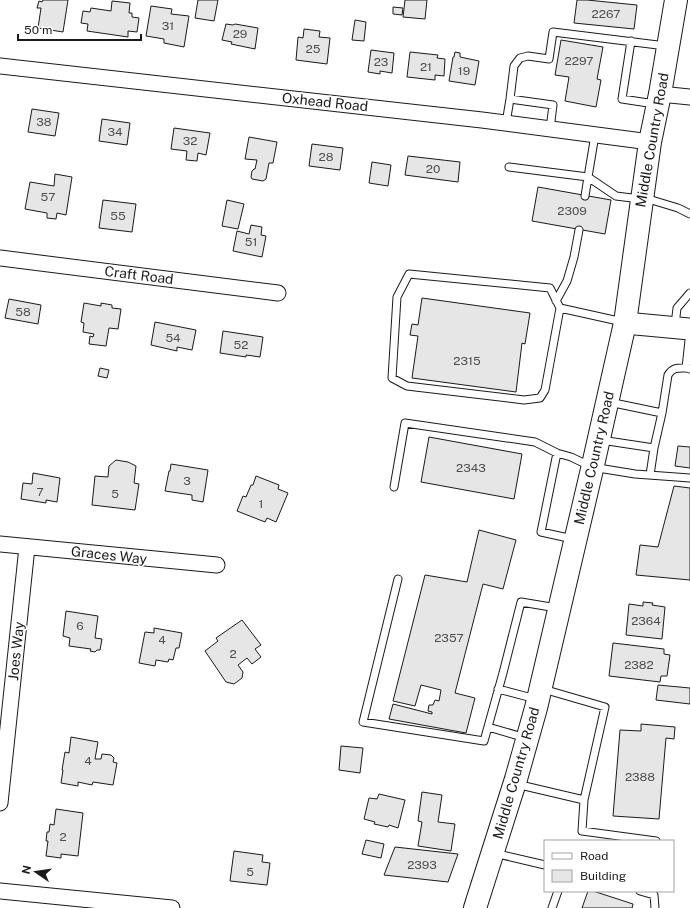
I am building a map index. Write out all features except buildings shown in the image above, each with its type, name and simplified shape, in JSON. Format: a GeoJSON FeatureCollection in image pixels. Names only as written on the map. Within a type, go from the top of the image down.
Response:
{"type":"FeatureCollection","features":[{"type":"Feature","properties":{"kind":"main road","name":"Middle Country Road"},"geometry":{"type":"LineString","coordinates":[[475,908],[514,784],[539,694],[625,322],[650,142],[676,0]]}},
{"type":"Feature","properties":{"kind":"street","name":"Oxhead Road"},"geometry":{"type":"LineString","coordinates":[[0,66],[506,123],[650,142]]}},
{"type":"Feature","properties":{"kind":"street"},"geometry":{"type":"LineString","coordinates":[[659,99],[690,97]]}},
{"type":"Feature","properties":{"kind":"street","name":"Craft Road"},"geometry":{"type":"LineString","coordinates":[[0,258],[278,293]]}},
{"type":"Feature","properties":{"kind":"street"},"geometry":{"type":"LineString","coordinates":[[625,322],[685,329]]}},
{"type":"Feature","properties":{"kind":"street","name":"Graces Way"},"geometry":{"type":"LineString","coordinates":[[0,544],[217,565]]}},
{"type":"Feature","properties":{"kind":"street","name":"Joes Way"},"geometry":{"type":"LineString","coordinates":[[0,804],[27,547]]}},
{"type":"Feature","properties":{"kind":"street"},"geometry":{"type":"LineString","coordinates":[[0,891],[172,908]]}},
{"type":"Feature","properties":{"kind":"lane"},"geometry":{"type":"LineString","coordinates":[[506,123],[514,66],[520,58],[528,56],[550,59],[553,32],[668,46]]}},
{"type":"Feature","properties":{"kind":"lane"},"geometry":{"type":"LineString","coordinates":[[631,41],[622,99],[659,99]]}},
{"type":"Feature","properties":{"kind":"lane"},"geometry":{"type":"LineString","coordinates":[[510,99],[553,105],[550,129]]}},
{"type":"Feature","properties":{"kind":"lane"},"geometry":{"type":"LineString","coordinates":[[586,196],[595,135]]}},
{"type":"Feature","properties":{"kind":"lane"},"geometry":{"type":"LineString","coordinates":[[509,166],[588,176],[616,196],[642,198],[678,208],[690,214]]}},
{"type":"Feature","properties":{"kind":"lane"},"geometry":{"type":"LineString","coordinates":[[556,300],[567,281],[574,257],[579,230]]}},
{"type":"Feature","properties":{"kind":"lane"},"geometry":{"type":"LineString","coordinates":[[409,274],[550,288],[560,308],[545,390],[540,398],[524,400],[407,386],[392,378],[397,297],[409,274]]}},
{"type":"Feature","properties":{"kind":"lane"},"geometry":{"type":"LineString","coordinates":[[650,475],[668,375],[676,368],[688,369],[685,329],[677,308],[690,293]]}},
{"type":"Feature","properties":{"kind":"lane"},"geometry":{"type":"LineString","coordinates":[[560,308],[625,322]]}},
{"type":"Feature","properties":{"kind":"lane"},"geometry":{"type":"LineString","coordinates":[[607,401],[662,413]]}},
{"type":"Feature","properties":{"kind":"lane"},"geometry":{"type":"LineString","coordinates":[[394,486],[405,423],[535,442],[557,453],[571,457],[592,467],[623,473],[690,478]]}},
{"type":"Feature","properties":{"kind":"lane"},"geometry":{"type":"LineString","coordinates":[[598,440],[654,448]]}},
{"type":"Feature","properties":{"kind":"lane"},"geometry":{"type":"LineString","coordinates":[[557,453],[541,532],[575,540]]}},
{"type":"Feature","properties":{"kind":"lane"},"geometry":{"type":"LineString","coordinates":[[398,579],[364,722],[484,741],[521,602],[559,608]]}},
{"type":"Feature","properties":{"kind":"lane"},"geometry":{"type":"LineString","coordinates":[[498,689],[539,694],[605,707],[584,800],[582,831],[649,840]]}},
{"type":"Feature","properties":{"kind":"lane"},"geometry":{"type":"LineString","coordinates":[[488,727],[527,738]]}},
{"type":"Feature","properties":{"kind":"lane"},"geometry":{"type":"LineString","coordinates":[[514,784],[584,800]]}},
{"type":"Feature","properties":{"kind":"lane"},"geometry":{"type":"LineString","coordinates":[[492,853],[544,864]]}},
{"type":"Feature","properties":{"kind":"lane"},"geometry":{"type":"LineString","coordinates":[[552,908],[558,892]]}},
{"type":"Feature","properties":{"kind":"lane"},"geometry":{"type":"LineString","coordinates":[[644,892],[654,895],[655,908]]}}]}
